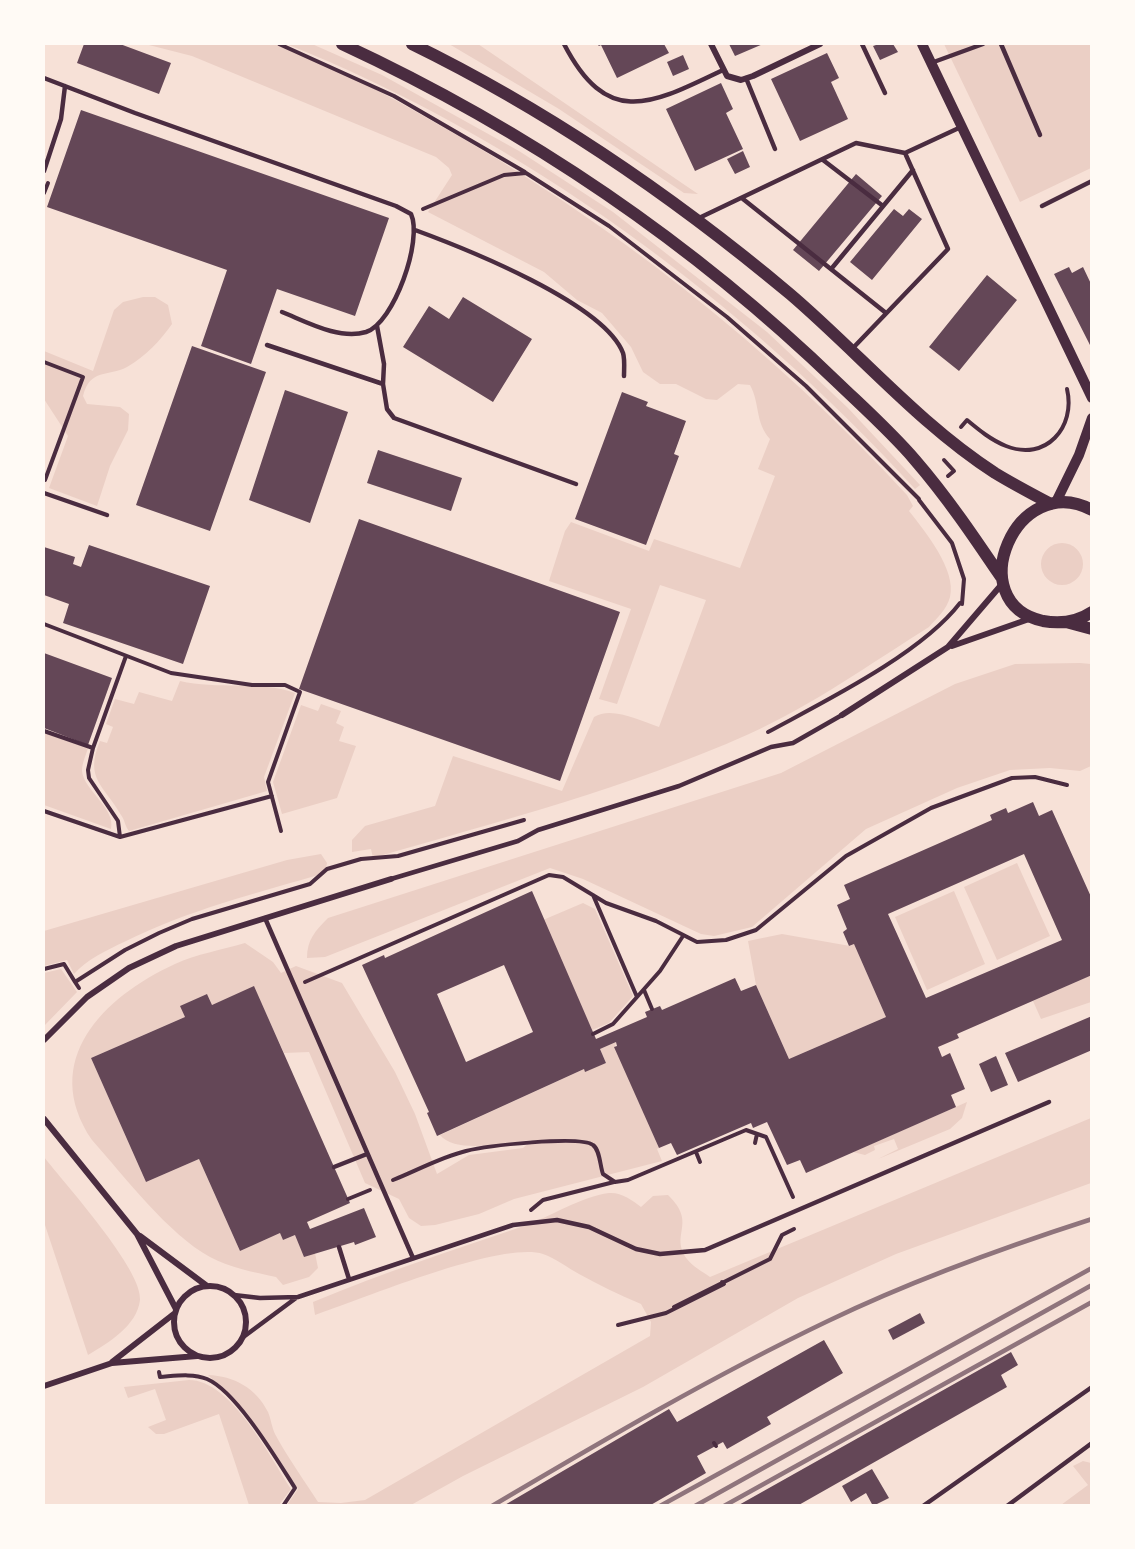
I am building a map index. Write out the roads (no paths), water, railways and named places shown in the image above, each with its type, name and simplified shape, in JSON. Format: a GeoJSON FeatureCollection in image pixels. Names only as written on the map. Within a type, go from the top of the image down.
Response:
{"type":"FeatureCollection","features":[{"type":"Feature","properties":{"kind":"main road"},"geometry":{"type":"LineString","coordinates":[[342,44],[431,88],[561,164],[658,231],[745,297],[915,459],[960,517],[1002,581],[1009,597],[1032,618],[1065,622],[1092,629]]}},
{"type":"Feature","properties":{"kind":"main road"},"geometry":{"type":"LineString","coordinates":[[412,44],[529,105],[599,150],[697,219],[741,253],[852,349],[958,446],[995,473],[1053,503],[1077,504],[1092,510]]}},
{"type":"Feature","properties":{"kind":"main road"},"geometry":{"type":"LineString","coordinates":[[1002,581],[1004,551],[1017,526],[1026,517],[1053,503]]}},
{"type":"Feature","properties":{"kind":"main road"},"geometry":{"type":"LineString","coordinates":[[1065,622],[1092,612]]}},
{"type":"Feature","properties":{"kind":"street"},"geometry":{"type":"LineString","coordinates":[[711,44],[723,69],[733,79],[746,78],[820,44]]}},
{"type":"Feature","properties":{"kind":"street"},"geometry":{"type":"LineString","coordinates":[[922,44],[1088,381],[1092,398]]}},
{"type":"Feature","properties":{"kind":"street"},"geometry":{"type":"LineString","coordinates":[[1053,503],[1076,463],[1092,418]]}},
{"type":"Feature","properties":{"kind":"street"},"geometry":{"type":"LineString","coordinates":[[948,647],[1002,581]]}},
{"type":"Feature","properties":{"kind":"street"},"geometry":{"type":"LineString","coordinates":[[842,715],[948,647],[1032,618]]}},
{"type":"Feature","properties":{"kind":"street"},"geometry":{"type":"LineString","coordinates":[[44,1040],[87,998],[129,968],[176,946],[391,879]]}},
{"type":"Feature","properties":{"kind":"street"},"geometry":{"type":"LineString","coordinates":[[44,1119],[137,1234],[176,1311],[174,1327],[179,1341],[198,1356]]}},
{"type":"Feature","properties":{"kind":"street"},"geometry":{"type":"LineString","coordinates":[[137,1234],[207,1286]]}},
{"type":"Feature","properties":{"kind":"street"},"geometry":{"type":"LineString","coordinates":[[44,1386],[112,1363],[198,1356],[220,1357],[233,1350],[242,1338],[246,1315],[234,1295],[220,1287],[207,1286],[187,1294],[176,1311],[112,1363]]}},
{"type":"Feature","properties":{"kind":"lane"},"geometry":{"type":"LineString","coordinates":[[564,44],[577,68],[591,83],[620,101],[637,102],[663,96],[723,69]]}},
{"type":"Feature","properties":{"kind":"lane"},"geometry":{"type":"LineString","coordinates":[[862,44],[885,93]]}},
{"type":"Feature","properties":{"kind":"lane"},"geometry":{"type":"LineString","coordinates":[[931,63],[983,44]]}},
{"type":"Feature","properties":{"kind":"lane"},"geometry":{"type":"LineString","coordinates":[[1001,44],[1040,135]]}},
{"type":"Feature","properties":{"kind":"lane"},"geometry":{"type":"LineString","coordinates":[[44,78],[396,206],[411,214],[415,230],[412,249],[399,289],[377,326],[366,332],[349,334],[282,312]]}},
{"type":"Feature","properties":{"kind":"lane"},"geometry":{"type":"LineString","coordinates":[[746,78],[775,150]]}},
{"type":"Feature","properties":{"kind":"lane"},"geometry":{"type":"LineString","coordinates":[[44,171],[61,120],[65,86]]}},
{"type":"Feature","properties":{"kind":"lane"},"geometry":{"type":"LineString","coordinates":[[697,219],[856,143],[905,153],[962,127]]}},
{"type":"Feature","properties":{"kind":"lane"},"geometry":{"type":"LineString","coordinates":[[852,349],[948,249],[905,153]]}},
{"type":"Feature","properties":{"kind":"lane"},"geometry":{"type":"LineString","coordinates":[[823,160],[883,206]]}},
{"type":"Feature","properties":{"kind":"lane"},"geometry":{"type":"LineString","coordinates":[[832,268],[913,170]]}},
{"type":"Feature","properties":{"kind":"lane"},"geometry":{"type":"LineString","coordinates":[[1042,206],[1092,182]]}},
{"type":"Feature","properties":{"kind":"lane"},"geometry":{"type":"LineString","coordinates":[[743,199],[886,313]]}},
{"type":"Feature","properties":{"kind":"lane"},"geometry":{"type":"LineString","coordinates":[[415,230],[485,256],[562,297],[603,326],[623,353],[624,376]]}},
{"type":"Feature","properties":{"kind":"lane"},"geometry":{"type":"LineString","coordinates":[[377,326],[384,364],[383,384],[387,409],[394,418],[576,484]]}},
{"type":"Feature","properties":{"kind":"lane"},"geometry":{"type":"LineString","coordinates":[[267,345],[383,384]]}},
{"type":"Feature","properties":{"kind":"lane"},"geometry":{"type":"LineString","coordinates":[[44,493],[107,515]]}},
{"type":"Feature","properties":{"kind":"lane"},"geometry":{"type":"LineString","coordinates":[[391,879],[518,841],[538,830],[679,786],[771,747],[793,743],[842,715]]}},
{"type":"Feature","properties":{"kind":"lane"},"geometry":{"type":"LineString","coordinates":[[265,918],[413,1258]]}},
{"type":"Feature","properties":{"kind":"lane"},"geometry":{"type":"LineString","coordinates":[[242,1338],[298,1297],[513,1225],[539,1220],[572,1222],[636,1248],[660,1254],[705,1250],[1049,1102]]}},
{"type":"Feature","properties":{"kind":"lane"},"geometry":{"type":"LineString","coordinates":[[334,1167],[367,1154]]}},
{"type":"Feature","properties":{"kind":"lane"},"geometry":{"type":"LineString","coordinates":[[339,1247],[349,1279]]}},
{"type":"Feature","properties":{"kind":"lane"},"geometry":{"type":"LineString","coordinates":[[234,1295],[268,1298],[298,1297]]}},
{"type":"Feature","properties":{"kind":"lane"},"geometry":{"type":"LineString","coordinates":[[923,1506],[1092,1387]]}},
{"type":"Feature","properties":{"kind":"lane"},"geometry":{"type":"LineString","coordinates":[[1007,1506],[1092,1443]]}},
{"type":"Feature","properties":{"kind":"railway"},"geometry":{"type":"LineString","coordinates":[[492,1506],[616,1433],[828,1321],[958,1266],[1092,1219]]}},
{"type":"Feature","properties":{"kind":"railway"},"geometry":{"type":"LineString","coordinates":[[660,1506],[1092,1268]]}},
{"type":"Feature","properties":{"kind":"railway"},"geometry":{"type":"LineString","coordinates":[[695,1506],[1092,1285]]}},
{"type":"Feature","properties":{"kind":"railway"},"geometry":{"type":"LineString","coordinates":[[724,1506],[1092,1302]]}}]}
